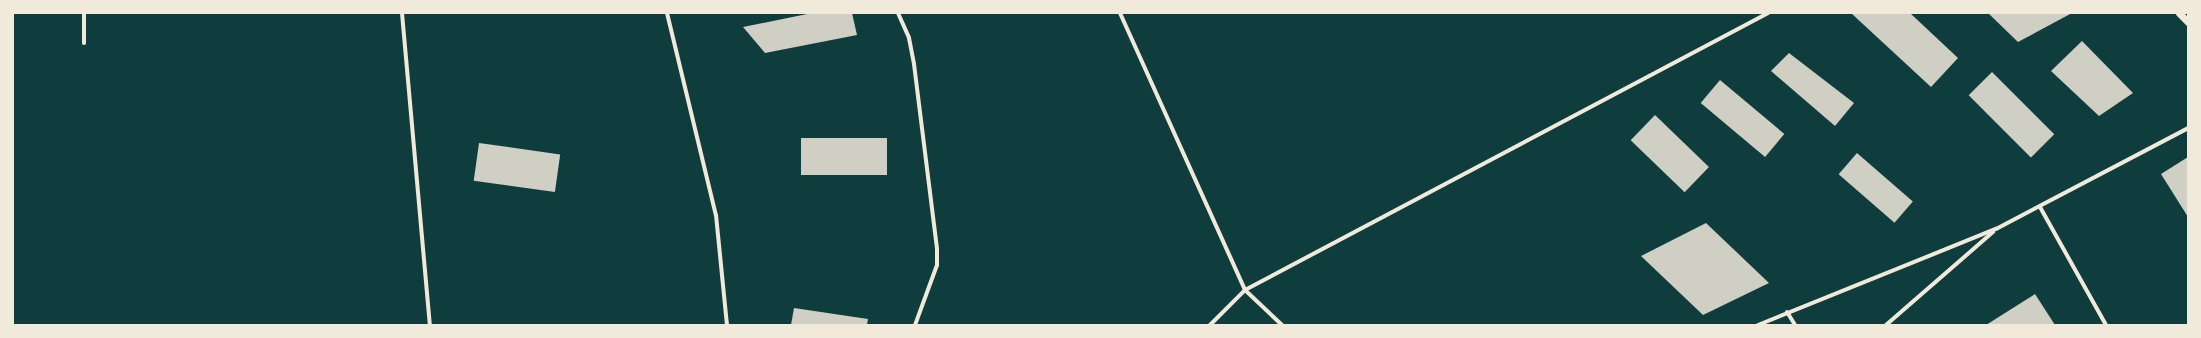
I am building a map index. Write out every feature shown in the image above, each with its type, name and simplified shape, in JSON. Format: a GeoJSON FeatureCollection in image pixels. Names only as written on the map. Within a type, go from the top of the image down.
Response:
{"type":"FeatureCollection","features":[{"type":"Feature","properties":{"kind":"street"},"geometry":{"type":"LineString","coordinates":[[84,13],[84,43]]}},
{"type":"Feature","properties":{"kind":"street"},"geometry":{"type":"LineString","coordinates":[[402,13],[430,325]]}},
{"type":"Feature","properties":{"kind":"street"},"geometry":{"type":"LineString","coordinates":[[667,13],[716,215],[727,325]]}},
{"type":"Feature","properties":{"kind":"street"},"geometry":{"type":"LineString","coordinates":[[898,13],[908,38],[914,64],[937,265],[915,325]]}},
{"type":"Feature","properties":{"kind":"street"},"geometry":{"type":"LineString","coordinates":[[1120,13],[1245,290],[1282,325]]}},
{"type":"Feature","properties":{"kind":"street"},"geometry":{"type":"LineString","coordinates":[[1210,325],[1245,290],[1760,15],[1768,13]]}},
{"type":"Feature","properties":{"kind":"street"},"geometry":{"type":"LineString","coordinates":[[2179,13],[2188,22]]}},
{"type":"Feature","properties":{"kind":"street"},"geometry":{"type":"LineString","coordinates":[[1758,325],[1787,312],[1996,229],[2188,128]]}},
{"type":"Feature","properties":{"kind":"street"},"geometry":{"type":"LineString","coordinates":[[2040,207],[2106,325]]}},
{"type":"Feature","properties":{"kind":"street"},"geometry":{"type":"LineString","coordinates":[[1886,325],[1996,229]]}},
{"type":"Feature","properties":{"kind":"street"},"geometry":{"type":"LineString","coordinates":[[1787,312],[1795,325]]}},
{"type":"Feature","properties":{"kind":"building"},"geometry":{"type":"Polygon","coordinates":[[[812,13],[852,13],[857,35],[765,53],[743,27],[812,13]]]}},
{"type":"Feature","properties":{"kind":"building"},"geometry":{"type":"Polygon","coordinates":[[[1851,13],[1910,13],[1958,58],[1931,87],[1851,13]]]}},
{"type":"Feature","properties":{"kind":"building"},"geometry":{"type":"Polygon","coordinates":[[[1988,13],[2072,13],[2018,42],[1988,13]]]}},
{"type":"Feature","properties":{"kind":"building"},"geometry":{"type":"Polygon","coordinates":[[[2082,41],[2133,93],[2099,116],[2051,71],[2082,41]]]}},
{"type":"Feature","properties":{"kind":"building"},"geometry":{"type":"Polygon","coordinates":[[[1789,53],[1854,103],[1835,126],[1771,71],[1789,53]]]}},
{"type":"Feature","properties":{"kind":"building"},"geometry":{"type":"Polygon","coordinates":[[[1992,72],[2054,134],[2031,158],[1969,95],[1992,72]]]}},
{"type":"Feature","properties":{"kind":"building"},"geometry":{"type":"Polygon","coordinates":[[[1720,80],[1784,134],[1765,157],[1701,103],[1720,80]]]}},
{"type":"Feature","properties":{"kind":"building"},"geometry":{"type":"Polygon","coordinates":[[[1655,115],[1709,167],[1685,192],[1631,140],[1655,115]]]}},
{"type":"Feature","properties":{"kind":"building"},"geometry":{"type":"Polygon","coordinates":[[[801,138],[887,138],[887,175],[801,175],[801,138]]]}},
{"type":"Feature","properties":{"kind":"building"},"geometry":{"type":"Polygon","coordinates":[[[479,143],[560,154],[555,192],[474,181],[479,143]]]}},
{"type":"Feature","properties":{"kind":"building"},"geometry":{"type":"Polygon","coordinates":[[[1857,153],[1913,202],[1894,223],[1839,174],[1857,153]]]}},
{"type":"Feature","properties":{"kind":"building"},"geometry":{"type":"Polygon","coordinates":[[[2188,157],[2188,217],[2161,174],[2188,157]]]}},
{"type":"Feature","properties":{"kind":"building"},"geometry":{"type":"Polygon","coordinates":[[[1706,223],[1769,283],[1703,315],[1641,256],[1706,223]]]}},
{"type":"Feature","properties":{"kind":"building"},"geometry":{"type":"Polygon","coordinates":[[[2035,294],[2055,325],[1986,325],[2035,294]]]}},
{"type":"Feature","properties":{"kind":"building"},"geometry":{"type":"Polygon","coordinates":[[[794,308],[868,319],[867,325],[791,325],[794,308]]]}}]}
